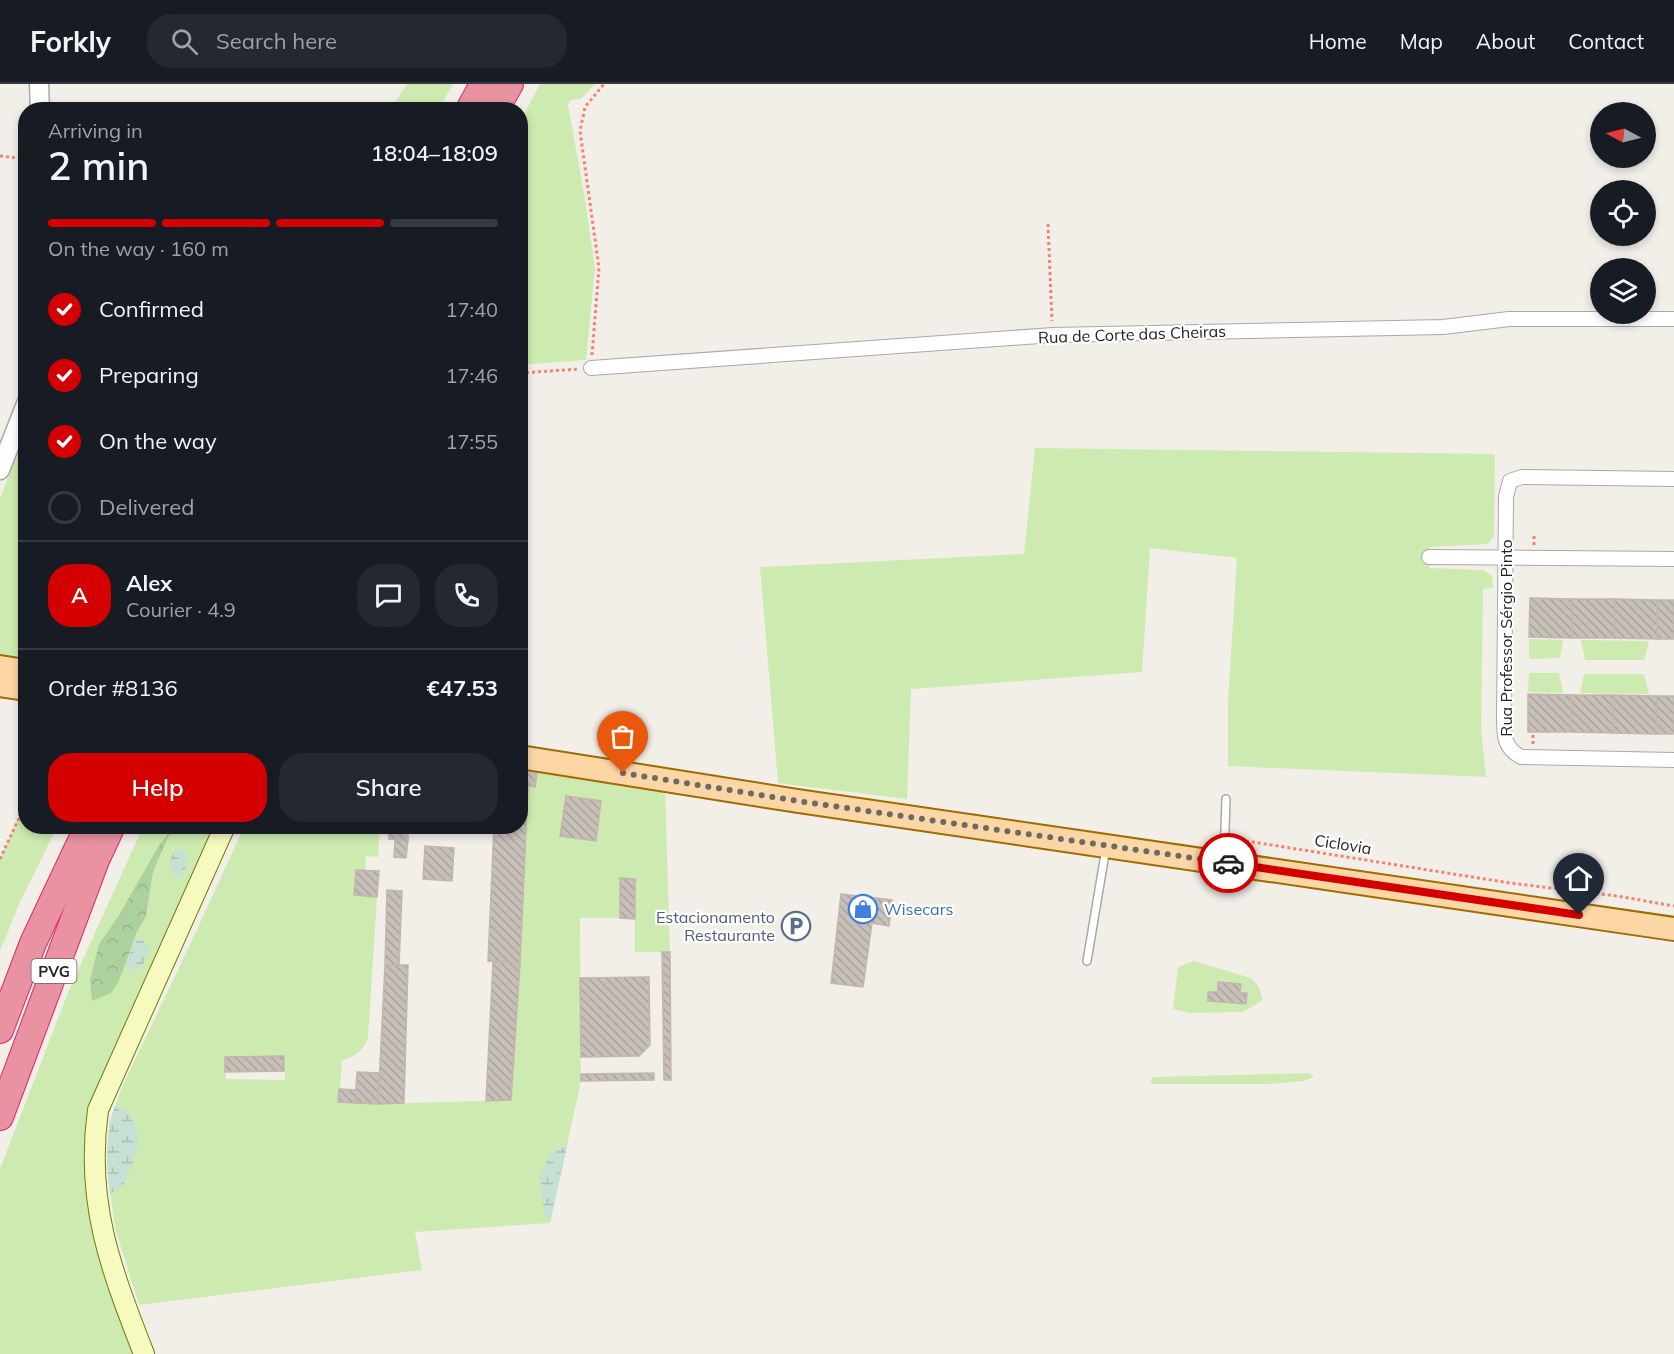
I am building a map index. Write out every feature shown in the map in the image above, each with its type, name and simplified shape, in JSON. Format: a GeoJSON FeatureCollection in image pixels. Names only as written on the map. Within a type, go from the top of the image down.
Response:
{"type":"FeatureCollection","features":[{"type":"Feature","properties":{"kind":"highway"},"geometry":{"type":"LineString","coordinates":[[473,102],[483,84]]}},
{"type":"Feature","properties":{"kind":"highway"},"geometry":{"type":"LineString","coordinates":[[500,102],[510,84]]}},
{"type":"Feature","properties":{"kind":"highway","name":"PVG"},"geometry":{"type":"LineString","coordinates":[[0,1030],[33,943],[84,834]]}},
{"type":"Feature","properties":{"kind":"highway","name":"PVG"},"geometry":{"type":"LineString","coordinates":[[0,1117],[92,872],[109,834]]}},
{"type":"Feature","properties":{"kind":"main road"},"geometry":{"type":"LineString","coordinates":[[0,667],[18,670]]}},
{"type":"Feature","properties":{"kind":"main road"},"geometry":{"type":"LineString","coordinates":[[0,685],[18,688]]}},
{"type":"Feature","properties":{"kind":"main road"},"geometry":{"type":"LineString","coordinates":[[528,758],[798,801],[1674,929]]}},
{"type":"Feature","properties":{"kind":"main road"},"geometry":{"type":"LineString","coordinates":[[144,1354],[119,1291],[101,1230],[93,1168],[98,1110],[221,834]]}},
{"type":"Feature","properties":{"kind":"street"},"geometry":{"type":"LineString","coordinates":[[39,84],[40,102]]}},
{"type":"Feature","properties":{"kind":"street","name":"Rua de Corte das Cheiras"},"geometry":{"type":"LineString","coordinates":[[591,368],[1053,335],[1443,327],[1509,319],[1674,319]]}},
{"type":"Feature","properties":{"kind":"street"},"geometry":{"type":"LineString","coordinates":[[0,470],[18,424]]}},
{"type":"Feature","properties":{"kind":"street","name":"Rua Professor Sérgio Pinto"},"geometry":{"type":"LineString","coordinates":[[1674,479],[1522,477],[1510,482],[1507,489],[1504,736],[1510,750],[1521,757],[1674,760]]}},
{"type":"Feature","properties":{"kind":"street"},"geometry":{"type":"LineString","coordinates":[[1429,557],[1674,559]]}},
{"type":"Feature","properties":{"kind":"lane"},"geometry":{"type":"LineString","coordinates":[[1224,863],[1226,799]]}},
{"type":"Feature","properties":{"kind":"lane"},"geometry":{"type":"LineString","coordinates":[[1087,961],[1107,845]]}},
{"type":"Feature","properties":{"kind":"path"},"geometry":{"type":"LineString","coordinates":[[528,372],[591,368],[599,268],[580,131],[585,106],[604,84]]}},
{"type":"Feature","properties":{"kind":"path"},"geometry":{"type":"LineString","coordinates":[[0,156],[18,158]]}},
{"type":"Feature","properties":{"kind":"path"},"geometry":{"type":"LineString","coordinates":[[1048,224],[1053,335]]}},
{"type":"Feature","properties":{"kind":"path"},"geometry":{"type":"LineString","coordinates":[[0,859],[18,820]]}},
{"type":"Feature","properties":{"kind":"path","name":"Ciclovia"},"geometry":{"type":"LineString","coordinates":[[1225,838],[1674,906]]}},
{"type":"Feature","properties":{"kind":"green space"},"geometry":{"type":"Polygon","coordinates":[[[407,84],[453,84],[443,102],[395,102],[407,84]]]}},
{"type":"Feature","properties":{"kind":"green space"},"geometry":{"type":"Polygon","coordinates":[[[540,84],[595,84],[581,99],[570,100],[568,105],[595,268],[586,360],[528,364],[528,107],[540,84]]]}},
{"type":"Feature","properties":{"kind":"green space"},"geometry":{"type":"Polygon","coordinates":[[[1035,448],[1495,454],[1494,536],[1488,544],[1429,547],[1429,568],[1483,570],[1492,576],[1493,588],[1483,589],[1481,728],[1486,777],[1228,766],[1228,702],[1237,558],[1150,548],[1142,672],[911,689],[907,799],[778,783],[760,567],[1024,554],[1035,448]]]}},
{"type":"Feature","properties":{"kind":"green space"},"geometry":{"type":"Polygon","coordinates":[[[18,451],[18,670],[0,667],[0,499],[18,451]]]}},
{"type":"Feature","properties":{"kind":"green space"},"geometry":{"type":"Polygon","coordinates":[[[1529,639],[1563,640],[1560,658],[1529,659],[1529,639]]]}},
{"type":"Feature","properties":{"kind":"green space"},"geometry":{"type":"Polygon","coordinates":[[[1581,640],[1649,641],[1644,660],[1585,660],[1581,640]]]}},
{"type":"Feature","properties":{"kind":"green space"},"geometry":{"type":"Polygon","coordinates":[[[1529,673],[1559,673],[1563,693],[1528,692],[1529,673]]]}},
{"type":"Feature","properties":{"kind":"green space"},"geometry":{"type":"Polygon","coordinates":[[[1584,674],[1644,674],[1649,694],[1580,693],[1584,674]]]}},
{"type":"Feature","properties":{"kind":"green space"},"geometry":{"type":"Polygon","coordinates":[[[537,772],[665,791],[670,952],[635,952],[635,879],[620,879],[620,918],[580,918],[581,1081],[550,1223],[415,1232],[422,1270],[139,1305],[115,1228],[107,1166],[109,1123],[122,1087],[241,834],[380,834],[378,857],[366,856],[365,870],[356,870],[354,895],[377,897],[368,1038],[358,1052],[342,1061],[339,1102],[378,1104],[511,1100],[525,834],[528,834],[528,787],[535,786],[537,772]],[[566,796],[560,836],[596,841],[601,801],[566,796]],[[284,1056],[225,1057],[226,1079],[285,1080],[284,1056]]]}},
{"type":"Feature","properties":{"kind":"green space"},"geometry":{"type":"Polygon","coordinates":[[[18,819],[18,834],[54,834],[20,902],[0,951],[0,859],[18,819]]]}},
{"type":"Feature","properties":{"kind":"green space"},"geometry":{"type":"Polygon","coordinates":[[[140,834],[211,834],[153,961],[91,1112],[84,1172],[92,1215],[137,1354],[0,1354],[0,1169],[69,990],[140,834]]]}},
{"type":"Feature","properties":{"kind":"green space"},"geometry":{"type":"Polygon","coordinates":[[[169,834],[153,872],[146,916],[136,934],[119,981],[111,993],[92,1001],[90,980],[99,944],[118,917],[158,847],[169,834]]]}},
{"type":"Feature","properties":{"kind":"green space"},"geometry":{"type":"Polygon","coordinates":[[[178,848],[187,853],[186,868],[181,878],[174,875],[169,863],[174,851],[178,848]]]}},
{"type":"Feature","properties":{"kind":"green space"},"geometry":{"type":"Polygon","coordinates":[[[135,938],[142,940],[150,948],[142,967],[135,970],[125,967],[135,938]]]}},
{"type":"Feature","properties":{"kind":"green space"},"geometry":{"type":"Polygon","coordinates":[[[1194,961],[1251,978],[1259,987],[1263,1000],[1243,1012],[1190,1013],[1173,1009],[1178,967],[1194,961]]]}},
{"type":"Feature","properties":{"kind":"green space"},"geometry":{"type":"Polygon","coordinates":[[[1309,1073],[1314,1077],[1303,1081],[1269,1084],[1150,1084],[1153,1077],[1309,1073]]]}},
{"type":"Feature","properties":{"kind":"green space"},"geometry":{"type":"Polygon","coordinates":[[[115,1106],[126,1110],[136,1126],[138,1144],[123,1186],[110,1194],[107,1149],[109,1127],[115,1106]]]}},
{"type":"Feature","properties":{"kind":"green space"},"geometry":{"type":"Polygon","coordinates":[[[567,1146],[550,1223],[544,1210],[539,1176],[552,1152],[567,1146]]]}},
{"type":"Feature","properties":{"kind":"building"},"geometry":{"type":"Polygon","coordinates":[[[1530,598],[1572,599],[1572,638],[1529,637],[1530,598]]]}},
{"type":"Feature","properties":{"kind":"building"},"geometry":{"type":"Polygon","coordinates":[[[1572,599],[1615,599],[1614,638],[1572,638],[1572,599]]]}},
{"type":"Feature","properties":{"kind":"building"},"geometry":{"type":"Polygon","coordinates":[[[1615,599],[1657,600],[1657,639],[1614,638],[1615,599]]]}},
{"type":"Feature","properties":{"kind":"building"},"geometry":{"type":"Polygon","coordinates":[[[1657,600],[1674,600],[1674,639],[1657,639],[1657,600]]]}},
{"type":"Feature","properties":{"kind":"building"},"geometry":{"type":"Polygon","coordinates":[[[1528,694],[1571,695],[1571,732],[1528,732],[1528,694]]]}},
{"type":"Feature","properties":{"kind":"building"},"geometry":{"type":"Polygon","coordinates":[[[1571,695],[1614,695],[1613,733],[1571,732],[1571,695]]]}},
{"type":"Feature","properties":{"kind":"building"},"geometry":{"type":"Polygon","coordinates":[[[1614,695],[1657,696],[1656,734],[1613,733],[1614,695]]]}},
{"type":"Feature","properties":{"kind":"building"},"geometry":{"type":"Polygon","coordinates":[[[1657,696],[1674,696],[1674,734],[1656,734],[1657,696]]]}},
{"type":"Feature","properties":{"kind":"building"},"geometry":{"type":"Polygon","coordinates":[[[528,770],[537,772],[535,787],[528,786],[528,770]]]}},
{"type":"Feature","properties":{"kind":"building"},"geometry":{"type":"Polygon","coordinates":[[[566,796],[601,801],[596,841],[560,836],[566,796]]]}},
{"type":"Feature","properties":{"kind":"building"},"geometry":{"type":"Polygon","coordinates":[[[389,834],[408,834],[408,840],[389,839],[389,834]]]}},
{"type":"Feature","properties":{"kind":"building"},"geometry":{"type":"Polygon","coordinates":[[[494,834],[526,834],[520,963],[488,961],[494,834]]]}},
{"type":"Feature","properties":{"kind":"building"},"geometry":{"type":"Polygon","coordinates":[[[395,840],[408,840],[406,858],[394,857],[395,840]]]}},
{"type":"Feature","properties":{"kind":"building"},"geometry":{"type":"Polygon","coordinates":[[[425,846],[454,848],[452,881],[423,879],[425,846]]]}},
{"type":"Feature","properties":{"kind":"building"},"geometry":{"type":"Polygon","coordinates":[[[356,870],[379,871],[377,897],[354,895],[356,870]]]}},
{"type":"Feature","properties":{"kind":"building"},"geometry":{"type":"Polygon","coordinates":[[[620,878],[635,879],[635,919],[620,918],[620,878]]]}},
{"type":"Feature","properties":{"kind":"building"},"geometry":{"type":"Polygon","coordinates":[[[387,890],[402,891],[399,965],[385,965],[387,890]]]}},
{"type":"Feature","properties":{"kind":"building"},"geometry":{"type":"Polygon","coordinates":[[[841,894],[892,900],[889,926],[872,923],[863,987],[831,983],[841,894]]]}},
{"type":"Feature","properties":{"kind":"building"},"geometry":{"type":"Polygon","coordinates":[[[662,952],[670,952],[671,1080],[664,1080],[662,952]]]}},
{"type":"Feature","properties":{"kind":"building"},"geometry":{"type":"Polygon","coordinates":[[[493,962],[520,963],[511,1100],[486,1101],[493,962]]]}},
{"type":"Feature","properties":{"kind":"building"},"geometry":{"type":"Polygon","coordinates":[[[385,965],[408,965],[404,1103],[378,1104],[385,965]]]}},
{"type":"Feature","properties":{"kind":"building"},"geometry":{"type":"Polygon","coordinates":[[[649,977],[650,1045],[639,1056],[581,1057],[580,978],[649,977]]]}},
{"type":"Feature","properties":{"kind":"building"},"geometry":{"type":"Polygon","coordinates":[[[1218,982],[1241,984],[1240,993],[1247,993],[1246,1004],[1208,1001],[1208,992],[1218,992],[1218,982]]]}},
{"type":"Feature","properties":{"kind":"building"},"geometry":{"type":"Polygon","coordinates":[[[284,1056],[284,1071],[225,1072],[225,1057],[284,1056]]]}},
{"type":"Feature","properties":{"kind":"building"},"geometry":{"type":"Polygon","coordinates":[[[357,1072],[379,1073],[378,1104],[355,1103],[357,1072]]]}},
{"type":"Feature","properties":{"kind":"building"},"geometry":{"type":"Polygon","coordinates":[[[654,1073],[654,1080],[581,1081],[581,1074],[654,1073]]]}},
{"type":"Feature","properties":{"kind":"building"},"geometry":{"type":"Polygon","coordinates":[[[339,1089],[356,1090],[355,1103],[338,1102],[339,1089]]]}},
{"type":"Feature","properties":{"kind":"way so far"},"geometry":{"type":"LineString","coordinates":[[623,773],[798,801],[1228,863]]}},
{"type":"Feature","properties":{"kind":"place","name":"Wisecars"},"geometry":{"type":"Point","coordinates":[863,909]}},
{"type":"Feature","properties":{"kind":"place","name":"Estacionamento Restaurante"},"geometry":{"type":"Point","coordinates":[796,926]}},
{"type":"Feature","properties":{"kind":"route"},"geometry":{"type":"LineString","coordinates":[[1228,863],[1579,915]]}}]}
